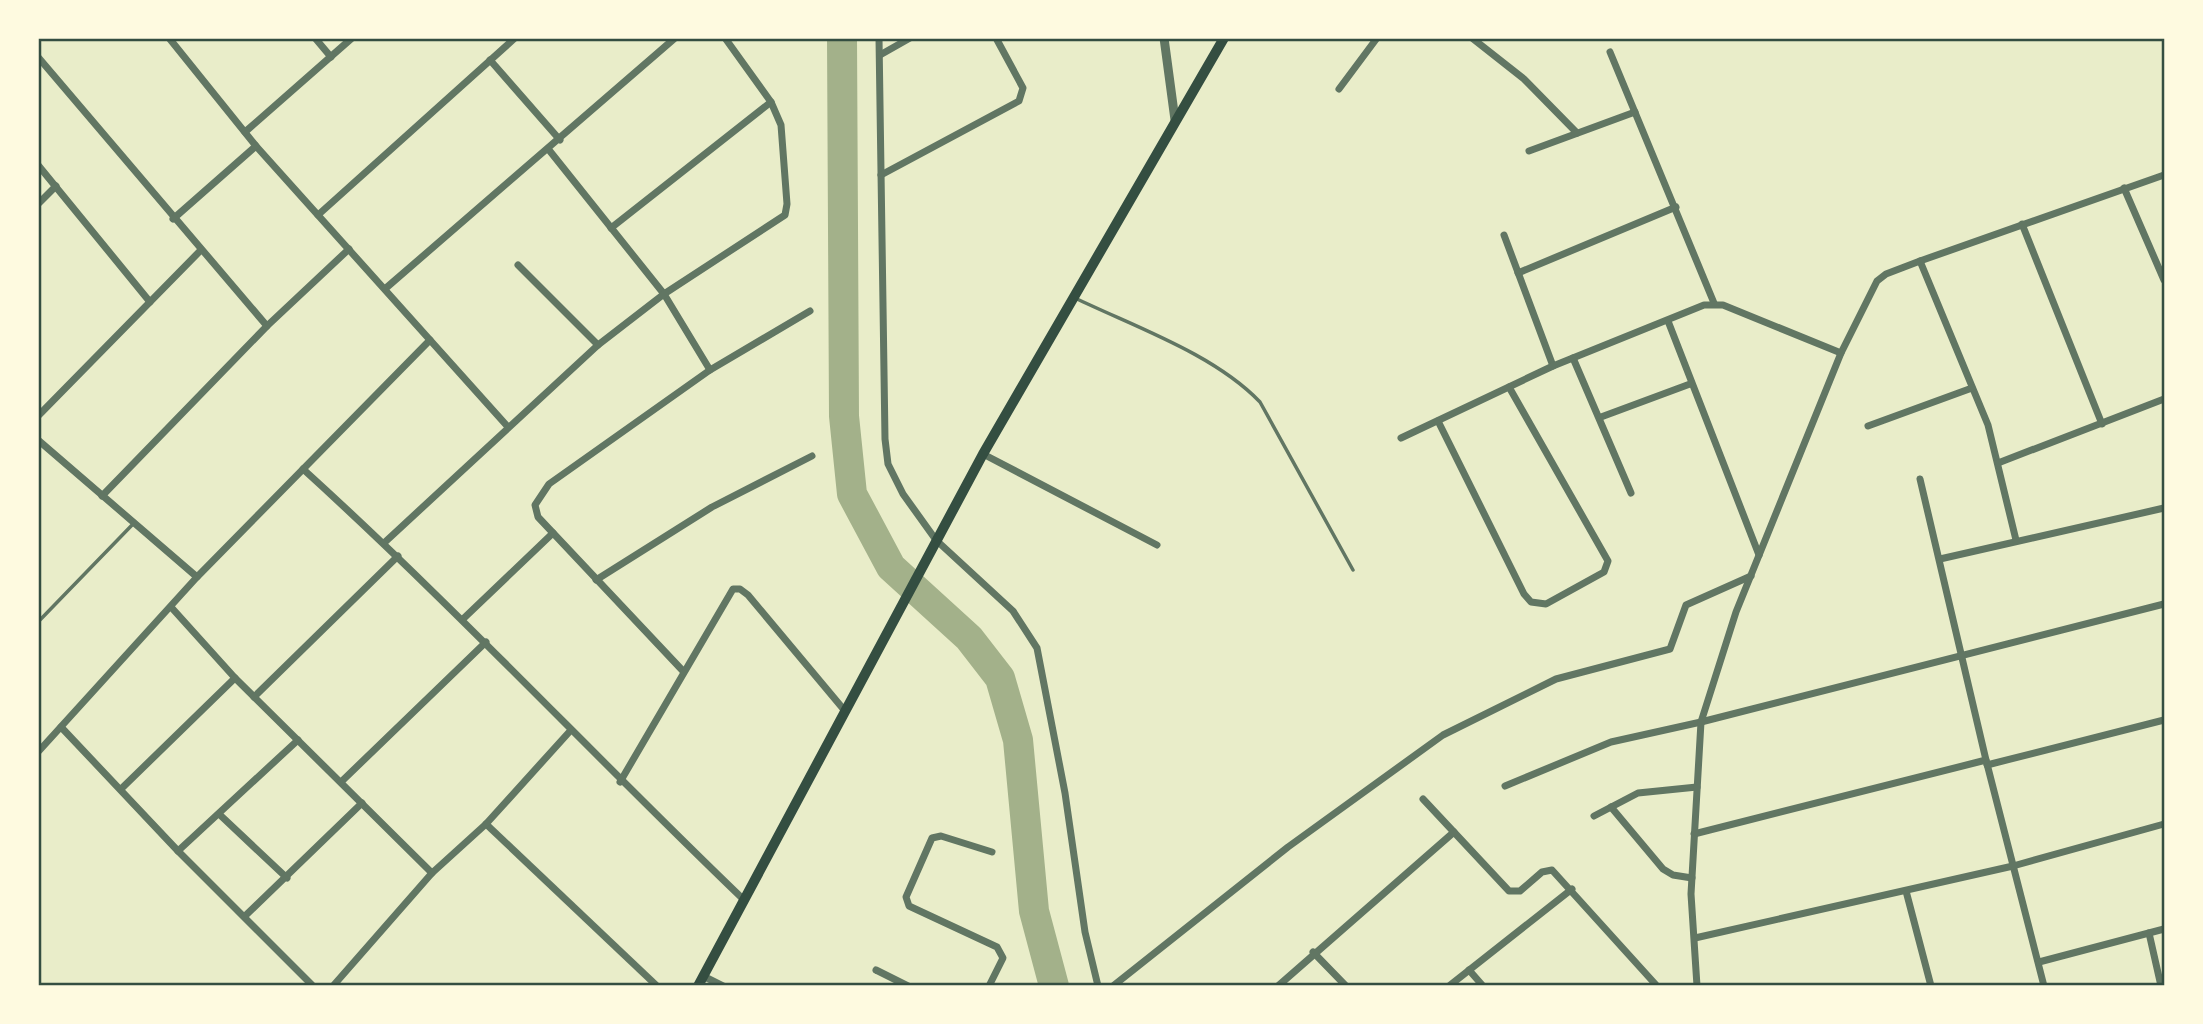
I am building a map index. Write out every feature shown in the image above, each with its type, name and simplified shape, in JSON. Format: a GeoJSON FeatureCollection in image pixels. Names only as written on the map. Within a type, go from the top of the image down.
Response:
{"type":"FeatureCollection","features":[{"type":"Feature","properties":{"kind":"main road"},"geometry":{"type":"LineString","coordinates":[[701,981],[983,454],[1224,38]]}},
{"type":"Feature","properties":{"kind":"street"},"geometry":{"type":"LineString","coordinates":[[169,38],[256,145],[508,427]]}},
{"type":"Feature","properties":{"kind":"street"},"geometry":{"type":"LineString","coordinates":[[315,38],[331,57]]}},
{"type":"Feature","properties":{"kind":"street"},"geometry":{"type":"LineString","coordinates":[[245,132],[352,38]]}},
{"type":"Feature","properties":{"kind":"street"},"geometry":{"type":"LineString","coordinates":[[318,215],[515,38]]}},
{"type":"Feature","properties":{"kind":"street"},"geometry":{"type":"LineString","coordinates":[[386,288],[549,150],[675,38]]}},
{"type":"Feature","properties":{"kind":"street"},"geometry":{"type":"LineString","coordinates":[[384,543],[598,345],[664,294],[785,215],[784,142],[781,125],[771,102],[725,38]]}},
{"type":"Feature","properties":{"kind":"street"},"geometry":{"type":"LineString","coordinates":[[879,38],[885,439],[888,464],[903,494],[936,540],[1013,611],[1037,648],[1065,793],[1085,932],[1098,985]]}},
{"type":"Feature","properties":{"kind":"street"},"geometry":{"type":"LineString","coordinates":[[880,55],[910,38]]}},
{"type":"Feature","properties":{"kind":"street"},"geometry":{"type":"LineString","coordinates":[[1164,38],[1175,120]]}},
{"type":"Feature","properties":{"kind":"street"},"geometry":{"type":"LineString","coordinates":[[1339,89],[1377,38]]}},
{"type":"Feature","properties":{"kind":"street"},"geometry":{"type":"LineString","coordinates":[[1472,38],[1524,79],[1577,133]]}},
{"type":"Feature","properties":{"kind":"street"},"geometry":{"type":"LineString","coordinates":[[881,175],[1019,101],[1023,88],[996,39]]}},
{"type":"Feature","properties":{"kind":"street"},"geometry":{"type":"LineString","coordinates":[[1610,52],[1714,303]]}},
{"type":"Feature","properties":{"kind":"street"},"geometry":{"type":"LineString","coordinates":[[38,57],[200,251],[267,326]]}},
{"type":"Feature","properties":{"kind":"street"},"geometry":{"type":"LineString","coordinates":[[490,60],[560,140]]}},
{"type":"Feature","properties":{"kind":"street"},"geometry":{"type":"LineString","coordinates":[[38,71],[46,65]]}},
{"type":"Feature","properties":{"kind":"street"},"geometry":{"type":"LineString","coordinates":[[611,228],[771,102]]}},
{"type":"Feature","properties":{"kind":"street"},"geometry":{"type":"LineString","coordinates":[[1529,152],[1635,112]]}},
{"type":"Feature","properties":{"kind":"street"},"geometry":{"type":"LineString","coordinates":[[173,219],[256,145]]}},
{"type":"Feature","properties":{"kind":"street"},"geometry":{"type":"LineString","coordinates":[[549,150],[664,294],[710,370]]}},
{"type":"Feature","properties":{"kind":"street"},"geometry":{"type":"LineString","coordinates":[[38,165],[150,302]]}},
{"type":"Feature","properties":{"kind":"street"},"geometry":{"type":"LineString","coordinates":[[1697,985],[1692,878],[1701,722],[1759,555],[1841,353],[1880,277],[2022,223],[2165,175]]}},
{"type":"Feature","properties":{"kind":"street"},"geometry":{"type":"LineString","coordinates":[[38,204],[56,186]]}},
{"type":"Feature","properties":{"kind":"street"},"geometry":{"type":"LineString","coordinates":[[2124,188],[2165,280]]}},
{"type":"Feature","properties":{"kind":"street"},"geometry":{"type":"LineString","coordinates":[[1517,273],[1676,207]]}},
{"type":"Feature","properties":{"kind":"street"},"geometry":{"type":"LineString","coordinates":[[2022,223],[2102,424]]}},
{"type":"Feature","properties":{"kind":"street"},"geometry":{"type":"LineString","coordinates":[[1504,235],[1553,366]]}},
{"type":"Feature","properties":{"kind":"street"},"geometry":{"type":"LineString","coordinates":[[102,496],[267,326],[348,249]]}},
{"type":"Feature","properties":{"kind":"street"},"geometry":{"type":"LineString","coordinates":[[38,416],[200,251]]}},
{"type":"Feature","properties":{"kind":"street"},"geometry":{"type":"LineString","coordinates":[[1920,261],[1988,425],[2016,540]]}},
{"type":"Feature","properties":{"kind":"street"},"geometry":{"type":"LineString","coordinates":[[518,265],[598,345]]}},
{"type":"Feature","properties":{"kind":"street"},"geometry":{"type":"LineString","coordinates":[[1401,438],[1553,366],[1714,303],[1841,353]]}},
{"type":"Feature","properties":{"kind":"street"},"geometry":{"type":"LineString","coordinates":[[683,671],[552,533],[535,511],[539,496],[550,484],[710,370],[810,311]]}},
{"type":"Feature","properties":{"kind":"street"},"geometry":{"type":"LineString","coordinates":[[1668,321],[1690,384],[1759,555]]}},
{"type":"Feature","properties":{"kind":"street"},"geometry":{"type":"LineString","coordinates":[[38,752],[197,577],[430,340]]}},
{"type":"Feature","properties":{"kind":"street"},"geometry":{"type":"LineString","coordinates":[[1573,358],[1601,417],[1631,493]]}},
{"type":"Feature","properties":{"kind":"street"},"geometry":{"type":"LineString","coordinates":[[1601,417],[1690,384]]}},
{"type":"Feature","properties":{"kind":"street"},"geometry":{"type":"LineString","coordinates":[[1438,421],[1524,594],[1531,602],[1546,604],[1604,572],[1608,561],[1509,387]]}},
{"type":"Feature","properties":{"kind":"street"},"geometry":{"type":"LineString","coordinates":[[1868,426],[1972,388]]}},
{"type":"Feature","properties":{"kind":"street"},"geometry":{"type":"LineString","coordinates":[[1998,463],[2165,399]]}},
{"type":"Feature","properties":{"kind":"street"},"geometry":{"type":"LineString","coordinates":[[38,440],[197,577]]}},
{"type":"Feature","properties":{"kind":"street"},"geometry":{"type":"LineString","coordinates":[[983,454],[1157,545]]}},
{"type":"Feature","properties":{"kind":"street"},"geometry":{"type":"LineString","coordinates":[[596,580],[712,506],[812,456]]}},
{"type":"Feature","properties":{"kind":"street"},"geometry":{"type":"LineString","coordinates":[[303,470],[463,619],[620,782],[743,899]]}},
{"type":"Feature","properties":{"kind":"street"},"geometry":{"type":"LineString","coordinates":[[1920,479],[1960,654],[2045,985]]}},
{"type":"Feature","properties":{"kind":"street"},"geometry":{"type":"LineString","coordinates":[[1940,559],[2165,508]]}},
{"type":"Feature","properties":{"kind":"street"},"geometry":{"type":"LineString","coordinates":[[463,619],[552,533]]}},
{"type":"Feature","properties":{"kind":"street"},"geometry":{"type":"LineString","coordinates":[[254,697],[398,556]]}},
{"type":"Feature","properties":{"kind":"street"},"geometry":{"type":"LineString","coordinates":[[1113,985],[1288,847],[1443,735],[1556,679],[1661,653],[1675,641],[1686,605],[1751,576]]}},
{"type":"Feature","properties":{"kind":"street"},"geometry":{"type":"LineString","coordinates":[[620,782],[728,593],[740,589],[845,711]]}},
{"type":"Feature","properties":{"kind":"street"},"geometry":{"type":"LineString","coordinates":[[1505,786],[1611,742],[1701,722],[2165,604]]}},
{"type":"Feature","properties":{"kind":"street"},"geometry":{"type":"LineString","coordinates":[[171,607],[235,678],[432,873]]}},
{"type":"Feature","properties":{"kind":"street"},"geometry":{"type":"LineString","coordinates":[[341,782],[486,642]]}},
{"type":"Feature","properties":{"kind":"street"},"geometry":{"type":"LineString","coordinates":[[121,789],[235,678]]}},
{"type":"Feature","properties":{"kind":"street"},"geometry":{"type":"LineString","coordinates":[[1694,834],[2165,720]]}},
{"type":"Feature","properties":{"kind":"street"},"geometry":{"type":"LineString","coordinates":[[61,727],[178,850],[313,985]]}},
{"type":"Feature","properties":{"kind":"street"},"geometry":{"type":"LineString","coordinates":[[333,985],[432,873],[486,824],[571,730]]}},
{"type":"Feature","properties":{"kind":"street"},"geometry":{"type":"LineString","coordinates":[[178,850],[298,740]]}},
{"type":"Feature","properties":{"kind":"street"},"geometry":{"type":"LineString","coordinates":[[1594,817],[1638,793],[1697,787]]}},
{"type":"Feature","properties":{"kind":"street"},"geometry":{"type":"LineString","coordinates":[[1423,799],[1509,891],[1520,891],[1548,870],[1552,870],[1657,985]]}},
{"type":"Feature","properties":{"kind":"street"},"geometry":{"type":"LineString","coordinates":[[245,916],[362,803]]}},
{"type":"Feature","properties":{"kind":"street"},"geometry":{"type":"LineString","coordinates":[[1611,807],[1663,869],[1673,875],[1692,878]]}},
{"type":"Feature","properties":{"kind":"street"},"geometry":{"type":"LineString","coordinates":[[219,814],[287,878]]}},
{"type":"Feature","properties":{"kind":"street"},"geometry":{"type":"LineString","coordinates":[[486,824],[657,985]]}},
{"type":"Feature","properties":{"kind":"street"},"geometry":{"type":"LineString","coordinates":[[1695,938],[2014,866],[2165,824]]}},
{"type":"Feature","properties":{"kind":"street"},"geometry":{"type":"LineString","coordinates":[[1278,985],[1454,832]]}},
{"type":"Feature","properties":{"kind":"street"},"geometry":{"type":"LineString","coordinates":[[989,985],[1003,958],[997,947],[909,906],[906,897],[932,838],[941,836],[992,852]]}},
{"type":"Feature","properties":{"kind":"street"},"geometry":{"type":"LineString","coordinates":[[1449,985],[1572,889]]}},
{"type":"Feature","properties":{"kind":"street"},"geometry":{"type":"LineString","coordinates":[[1906,891],[1931,985]]}},
{"type":"Feature","properties":{"kind":"street"},"geometry":{"type":"LineString","coordinates":[[2039,962],[2165,929]]}},
{"type":"Feature","properties":{"kind":"street"},"geometry":{"type":"LineString","coordinates":[[2149,933],[2161,985]]}},
{"type":"Feature","properties":{"kind":"street"},"geometry":{"type":"LineString","coordinates":[[1314,952],[1346,985]]}},
{"type":"Feature","properties":{"kind":"street"},"geometry":{"type":"LineString","coordinates":[[876,970],[908,985]]}},
{"type":"Feature","properties":{"kind":"street"},"geometry":{"type":"LineString","coordinates":[[1469,970],[1483,985]]}},
{"type":"Feature","properties":{"kind":"street"},"geometry":{"type":"LineString","coordinates":[[701,981],[723,985]]}},
{"type":"Feature","properties":{"kind":"lane"},"geometry":{"type":"LineString","coordinates":[[1073,297],[1217,367],[1246,388],[1260,402],[1353,570]]}},
{"type":"Feature","properties":{"kind":"lane"},"geometry":{"type":"LineString","coordinates":[[38,622],[134,523]]}},
{"type":"Feature","properties":{"kind":"waterway"},"geometry":{"type":"LineString","coordinates":[[842,38],[844,416],[852,494],[891,567],[969,638],[1000,678],[1018,740],[1034,911],[1054,986]]}}]}
